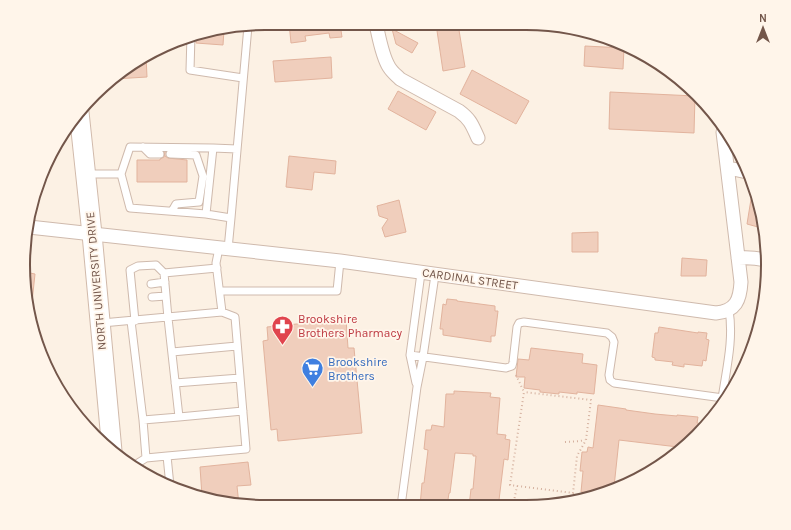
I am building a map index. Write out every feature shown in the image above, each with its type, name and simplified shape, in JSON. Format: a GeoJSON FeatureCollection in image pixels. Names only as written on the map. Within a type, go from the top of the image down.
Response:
{"type":"FeatureCollection","features":[{"type":"Feature","properties":{"kind":"main road","name":"NORTH UNIVERSITY DRIVE"},"geometry":{"type":"LineString","coordinates":[[80,121],[111,443]]}},
{"type":"Feature","properties":{"kind":"street"},"geometry":{"type":"LineString","coordinates":[[378,30],[385,60],[394,74],[400,79],[459,111],[470,121],[478,138]]}},
{"type":"Feature","properties":{"kind":"street"},"geometry":{"type":"LineString","coordinates":[[724,138],[741,282],[740,296],[729,310]]}},
{"type":"Feature","properties":{"kind":"street"},"geometry":{"type":"LineString","coordinates":[[728,170],[733,169],[741,171]]}},
{"type":"Feature","properties":{"kind":"street","name":"CARDINAL STREET"},"geometry":{"type":"LineString","coordinates":[[33,227],[340,261],[716,313],[729,310]]}},
{"type":"Feature","properties":{"kind":"street"},"geometry":{"type":"LineString","coordinates":[[738,258],[761,259]]}},
{"type":"Feature","properties":{"kind":"lane"},"geometry":{"type":"LineString","coordinates":[[222,312],[216,263],[224,248],[231,218],[248,31]]}},
{"type":"Feature","properties":{"kind":"lane"},"geometry":{"type":"LineString","coordinates":[[191,42],[190,70],[243,78]]}},
{"type":"Feature","properties":{"kind":"lane"},"geometry":{"type":"LineString","coordinates":[[231,218],[206,214],[130,208],[121,174],[130,147],[237,149]]}},
{"type":"Feature","properties":{"kind":"lane"},"geometry":{"type":"LineString","coordinates":[[143,147],[150,154],[160,154]]}},
{"type":"Feature","properties":{"kind":"lane"},"geometry":{"type":"LineString","coordinates":[[206,214],[213,148]]}},
{"type":"Feature","properties":{"kind":"lane"},"geometry":{"type":"LineString","coordinates":[[170,154],[196,155],[203,176],[199,202],[176,204],[172,211]]}},
{"type":"Feature","properties":{"kind":"lane"},"geometry":{"type":"LineString","coordinates":[[85,174],[121,174]]}},
{"type":"Feature","properties":{"kind":"lane"},"geometry":{"type":"LineString","coordinates":[[220,291],[337,291],[340,261]]}},
{"type":"Feature","properties":{"kind":"lane"},"geometry":{"type":"LineString","coordinates":[[146,458],[133,321],[136,299],[130,270],[138,266],[156,265],[164,273],[179,417]]}},
{"type":"Feature","properties":{"kind":"lane"},"geometry":{"type":"LineString","coordinates":[[164,273],[217,268]]}},
{"type":"Feature","properties":{"kind":"lane"},"geometry":{"type":"LineString","coordinates":[[417,387],[410,355],[421,272]]}},
{"type":"Feature","properties":{"kind":"lane"},"geometry":{"type":"LineString","coordinates":[[402,500],[417,387],[423,357],[435,274]]}},
{"type":"Feature","properties":{"kind":"lane"},"geometry":{"type":"LineString","coordinates":[[151,284],[165,282]]}},
{"type":"Feature","properties":{"kind":"lane"},"geometry":{"type":"LineString","coordinates":[[152,297],[166,296]]}},
{"type":"Feature","properties":{"kind":"lane"},"geometry":{"type":"LineString","coordinates":[[724,391],[731,329],[729,310]]}},
{"type":"Feature","properties":{"kind":"lane"},"geometry":{"type":"LineString","coordinates":[[100,324],[222,312],[235,317],[246,449],[146,458],[138,463]]}},
{"type":"Feature","properties":{"kind":"lane"},"geometry":{"type":"LineString","coordinates":[[410,355],[506,368],[512,366],[517,328],[520,323],[524,322],[607,333],[612,337],[614,342],[609,375],[610,380],[614,383],[719,398]]}},
{"type":"Feature","properties":{"kind":"lane"},"geometry":{"type":"LineString","coordinates":[[172,352],[237,346]]}},
{"type":"Feature","properties":{"kind":"lane"},"geometry":{"type":"LineString","coordinates":[[175,383],[240,378]]}},
{"type":"Feature","properties":{"kind":"lane"},"geometry":{"type":"LineString","coordinates":[[143,420],[243,411]]}},
{"type":"Feature","properties":{"kind":"lane"},"geometry":{"type":"LineString","coordinates":[[167,456],[169,480]]}},
{"type":"Feature","properties":{"kind":"path"},"geometry":{"type":"LineString","coordinates":[[512,366],[524,392],[510,485],[573,493],[577,456],[586,440],[591,400],[524,392]]}},
{"type":"Feature","properties":{"kind":"path"},"geometry":{"type":"LineString","coordinates":[[565,442],[580,442],[586,440]]}},
{"type":"Feature","properties":{"kind":"path"},"geometry":{"type":"LineString","coordinates":[[514,500],[517,486]]}},
{"type":"Feature","properties":{"kind":"building"},"geometry":{"type":"Polygon","coordinates":[[[290,30],[341,30],[342,37],[330,38],[329,33],[305,36],[306,41],[291,43],[290,30]]]}},
{"type":"Feature","properties":{"kind":"building"},"geometry":{"type":"Polygon","coordinates":[[[392,30],[418,43],[412,53],[396,44],[392,30]]]}},
{"type":"Feature","properties":{"kind":"building"},"geometry":{"type":"Polygon","coordinates":[[[437,30],[459,30],[465,67],[443,71],[437,30]]]}},
{"type":"Feature","properties":{"kind":"building"},"geometry":{"type":"Polygon","coordinates":[[[224,34],[223,45],[196,43],[196,40],[224,34]]]}},
{"type":"Feature","properties":{"kind":"building"},"geometry":{"type":"Polygon","coordinates":[[[585,46],[615,48],[624,51],[623,69],[584,66],[585,46]]]}},
{"type":"Feature","properties":{"kind":"building"},"geometry":{"type":"Polygon","coordinates":[[[331,57],[332,78],[275,82],[273,61],[331,57]]]}},
{"type":"Feature","properties":{"kind":"building"},"geometry":{"type":"Polygon","coordinates":[[[146,62],[147,77],[123,78],[146,62]]]}},
{"type":"Feature","properties":{"kind":"building"},"geometry":{"type":"Polygon","coordinates":[[[472,70],[529,101],[516,124],[460,94],[472,70]]]}},
{"type":"Feature","properties":{"kind":"building"},"geometry":{"type":"Polygon","coordinates":[[[398,91],[436,112],[426,130],[388,109],[398,91]]]}},
{"type":"Feature","properties":{"kind":"building"},"geometry":{"type":"Polygon","coordinates":[[[610,92],[689,96],[695,102],[694,133],[609,129],[610,92]]]}},
{"type":"Feature","properties":{"kind":"building"},"geometry":{"type":"Polygon","coordinates":[[[165,152],[165,156],[168,158],[187,160],[187,182],[137,182],[137,160],[160,160],[164,157],[165,152]]]}},
{"type":"Feature","properties":{"kind":"building"},"geometry":{"type":"Polygon","coordinates":[[[289,156],[336,161],[335,174],[314,172],[312,190],[286,187],[289,156]]]}},
{"type":"Feature","properties":{"kind":"building"},"geometry":{"type":"Polygon","coordinates":[[[751,198],[758,227],[747,224],[751,198]]]}},
{"type":"Feature","properties":{"kind":"building"},"geometry":{"type":"Polygon","coordinates":[[[399,200],[406,232],[385,237],[382,228],[388,219],[379,216],[377,206],[399,200]]]}},
{"type":"Feature","properties":{"kind":"building"},"geometry":{"type":"Polygon","coordinates":[[[598,232],[598,252],[572,252],[572,233],[598,232]]]}},
{"type":"Feature","properties":{"kind":"building"},"geometry":{"type":"Polygon","coordinates":[[[682,258],[707,260],[706,276],[681,276],[682,258]]]}},
{"type":"Feature","properties":{"kind":"building"},"geometry":{"type":"Polygon","coordinates":[[[31,273],[35,274],[32,298],[31,273]]]}},
{"type":"Feature","properties":{"kind":"building"},"geometry":{"type":"Polygon","coordinates":[[[447,299],[495,306],[495,311],[498,311],[495,336],[491,336],[491,342],[443,335],[443,329],[440,329],[443,304],[446,305],[447,299]]]}},
{"type":"Feature","properties":{"kind":"building","name":"Brookshire Brothers"},"geometry":{"type":"Polygon","coordinates":[[[346,319],[348,348],[354,348],[362,433],[278,441],[277,429],[271,430],[263,341],[268,340],[267,327],[346,319]]]}},
{"type":"Feature","properties":{"kind":"building"},"geometry":{"type":"Polygon","coordinates":[[[659,327],[707,333],[706,339],[709,340],[706,361],[703,360],[702,366],[684,364],[684,367],[672,365],[673,362],[655,360],[655,358],[652,357],[655,333],[658,333],[659,327]]]}},
{"type":"Feature","properties":{"kind":"building"},"geometry":{"type":"Polygon","coordinates":[[[531,348],[583,354],[582,363],[597,365],[594,394],[559,392],[559,394],[540,392],[540,390],[524,388],[525,377],[516,377],[518,359],[529,360],[531,348]]]}},
{"type":"Feature","properties":{"kind":"building"},"geometry":{"type":"Polygon","coordinates":[[[454,391],[491,393],[490,397],[500,398],[497,434],[506,435],[505,439],[510,440],[508,460],[504,459],[499,500],[470,500],[471,489],[473,489],[476,456],[473,456],[473,454],[455,453],[448,500],[421,500],[428,450],[424,449],[426,430],[431,430],[432,425],[444,427],[446,394],[454,394],[454,391]]]}},
{"type":"Feature","properties":{"kind":"building"},"geometry":{"type":"Polygon","coordinates":[[[598,405],[655,414],[698,417],[697,423],[700,423],[675,447],[619,440],[614,483],[602,488],[583,493],[581,492],[583,471],[580,471],[582,452],[587,452],[588,447],[593,448],[598,405]]]}},
{"type":"Feature","properties":{"kind":"building"},"geometry":{"type":"Polygon","coordinates":[[[248,462],[251,485],[237,486],[238,498],[202,491],[200,467],[248,462]]]}},
{"type":"Feature","properties":{"kind":"place","name":"Brookshire Brothers Pharmacy"},"geometry":{"type":"Point","coordinates":[282,346]}},
{"type":"Feature","properties":{"kind":"place","name":"Brookshire Brothers"},"geometry":{"type":"Point","coordinates":[312,388]}}]}
